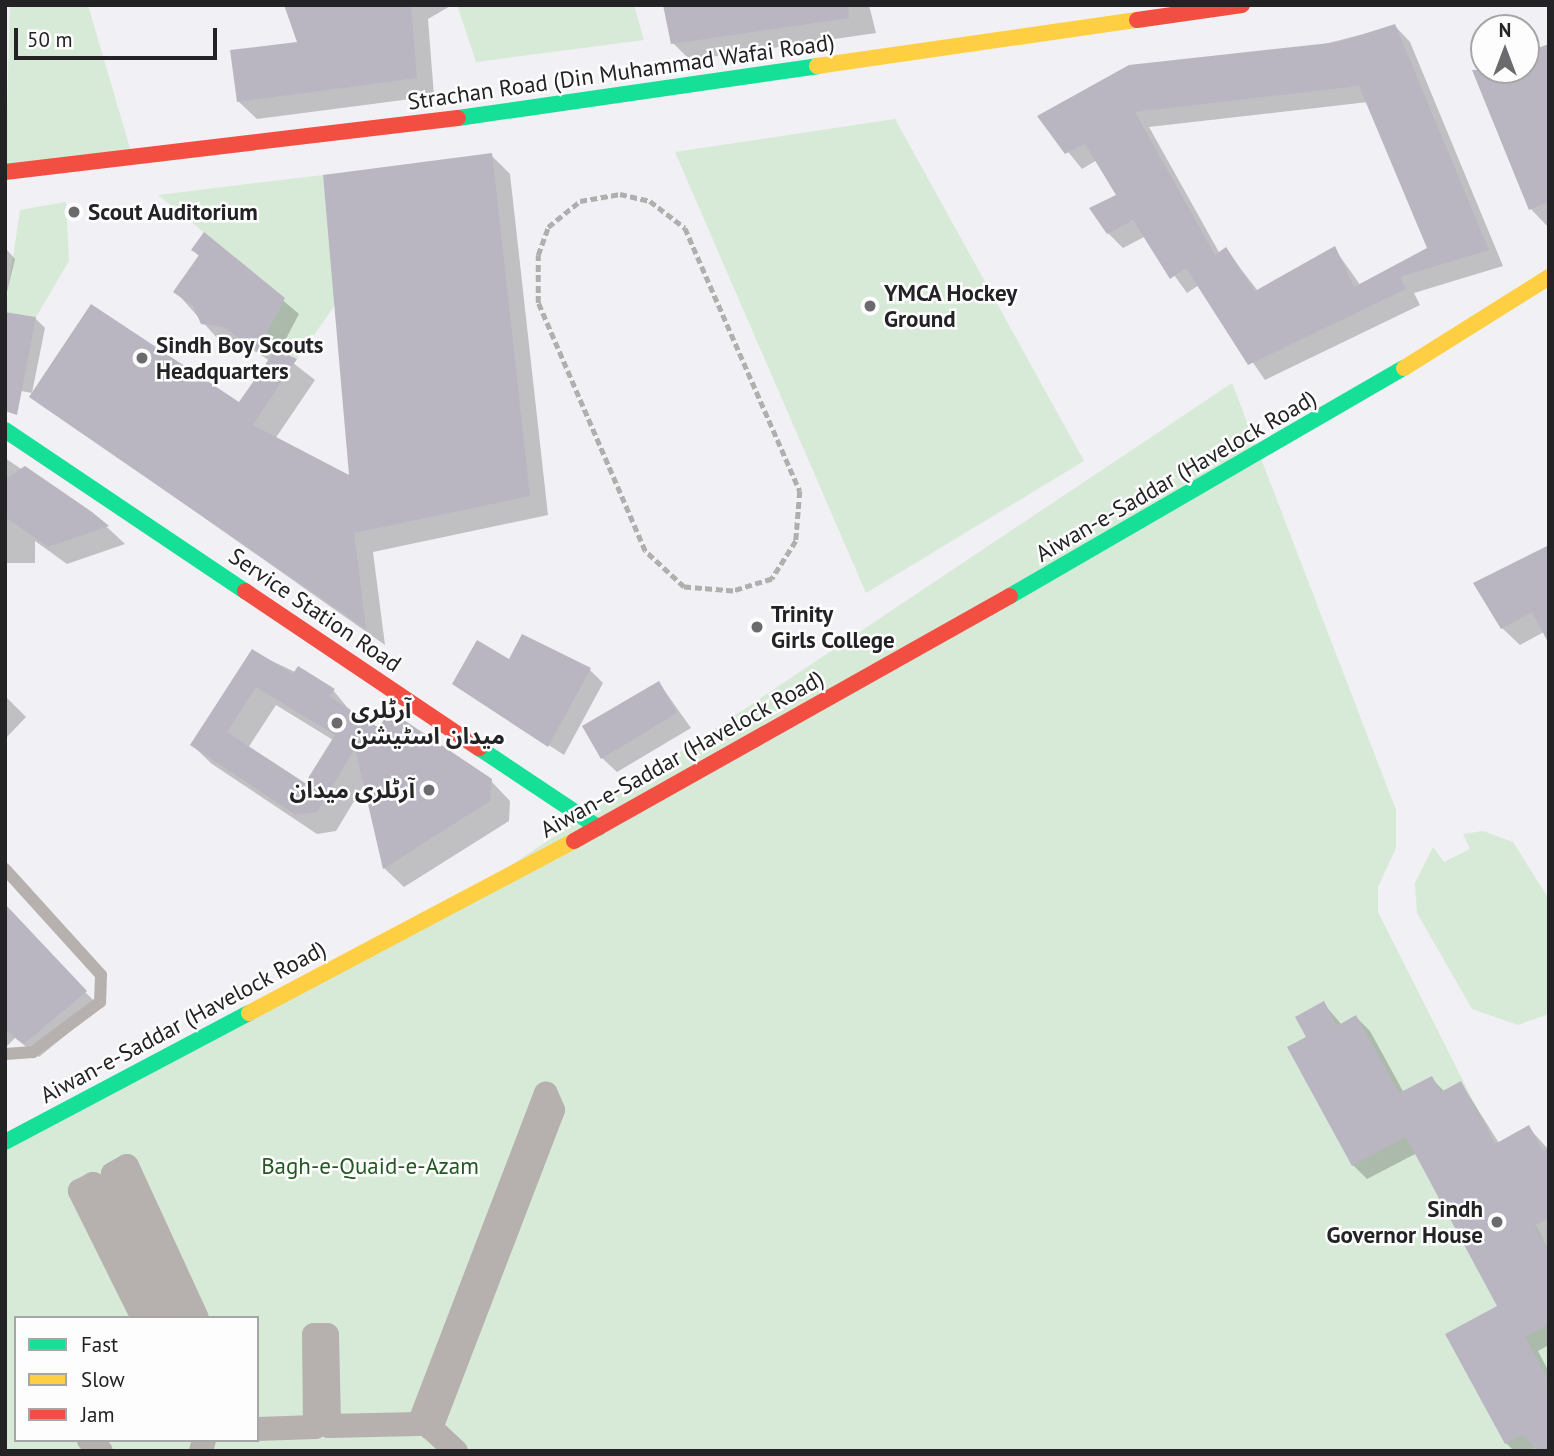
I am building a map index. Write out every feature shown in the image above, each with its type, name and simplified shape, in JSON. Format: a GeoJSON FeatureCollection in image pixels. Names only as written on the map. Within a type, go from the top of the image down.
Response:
{"type":"FeatureCollection","features":[{"type":"Feature","properties":{"kind":"main road","name":"Strachan Road (Din Muhammad Wafai Road)"},"geometry":{"type":"LineString","coordinates":[[5,172],[314,139],[1242,5]]}},
{"type":"Feature","properties":{"kind":"main road","name":"Aiwan-e-Saddar (Havelock Road)"},"geometry":{"type":"LineString","coordinates":[[5,1142],[599,828],[1320,421],[1549,277]]}},
{"type":"Feature","properties":{"kind":"main road","name":"Service Station Road"},"geometry":{"type":"LineString","coordinates":[[5,430],[599,828]]}},
{"type":"Feature","properties":{"kind":"street"},"geometry":{"type":"LineString","coordinates":[[259,1429],[315,1427],[314,1335],[327,1335],[329,1426],[419,1424],[546,1094],[553,1110],[431,1428],[456,1451]]}},
{"type":"Feature","properties":{"kind":"street"},"geometry":{"type":"LineString","coordinates":[[182,1316],[113,1174],[127,1166],[196,1316]]}},
{"type":"Feature","properties":{"kind":"street"},"geometry":{"type":"LineString","coordinates":[[142,1316],[80,1191],[93,1184],[157,1316]]}},
{"type":"Feature","properties":{"kind":"lane"},"geometry":{"type":"LineString","coordinates":[[5,869],[101,975],[100,1002],[33,1052],[5,1054]]}},
{"type":"Feature","properties":{"kind":"path"},"geometry":{"type":"LineString","coordinates":[[620,194],[650,201],[685,228],[800,491],[796,541],[772,579],[733,591],[684,587],[645,551],[538,303],[538,255],[548,228],[580,201],[620,194]]}},
{"type":"Feature","properties":{"kind":"green space"},"geometry":{"type":"Polygon","coordinates":[[[10,5],[88,5],[134,162],[5,178],[10,5]]]}},
{"type":"Feature","properties":{"kind":"green space"},"geometry":{"type":"Polygon","coordinates":[[[457,5],[634,5],[644,40],[476,62],[457,5]]]}},
{"type":"Feature","properties":{"kind":"green space","name":"YMCA Hockey Ground"},"geometry":{"type":"Polygon","coordinates":[[[895,119],[1084,461],[866,593],[675,152],[895,119]]]}},
{"type":"Feature","properties":{"kind":"green space"},"geometry":{"type":"Polygon","coordinates":[[[323,175],[335,305],[297,359],[263,339],[285,298],[158,195],[323,175]]]}},
{"type":"Feature","properties":{"kind":"green space"},"geometry":{"type":"Polygon","coordinates":[[[66,202],[69,261],[36,317],[5,312],[20,210],[66,202]]]}},
{"type":"Feature","properties":{"kind":"green space","name":"Bagh-e-Quaid-e-Azam"},"geometry":{"type":"Polygon","coordinates":[[[1232,383],[1396,810],[1396,848],[1378,887],[1378,912],[1549,1251],[1549,1451],[5,1451],[5,1149],[444,910],[1232,383]]]}},
{"type":"Feature","properties":{"kind":"green space"},"geometry":{"type":"Polygon","coordinates":[[[1483,831],[1513,842],[1549,899],[1549,1014],[1518,1025],[1472,1009],[1417,913],[1415,883],[1433,847],[1444,862],[1470,849],[1463,834],[1483,831]]]}},
{"type":"Feature","properties":{"kind":"building"},"geometry":{"type":"Polygon","coordinates":[[[284,5],[411,5],[417,78],[237,102],[230,50],[297,42],[284,5]]]}},
{"type":"Feature","properties":{"kind":"building"},"geometry":{"type":"Polygon","coordinates":[[[663,5],[848,5],[849,18],[671,44],[663,5]]]}},
{"type":"Feature","properties":{"kind":"building"},"geometry":{"type":"Polygon","coordinates":[[[1395,24],[1489,250],[1400,277],[1406,289],[1248,365],[1186,268],[1170,279],[1133,220],[1107,234],[1089,208],[1116,195],[1085,144],[1065,154],[1037,116],[1129,65],[1339,42],[1395,24]],[[1359,86],[1135,112],[1215,255],[1226,247],[1255,291],[1335,246],[1354,287],[1427,248],[1359,86]]]}},
{"type":"Feature","properties":{"kind":"building"},"geometry":{"type":"Polygon","coordinates":[[[1549,44],[1549,202],[1529,210],[1478,84],[1540,84],[1540,47],[1549,44]]]}},
{"type":"Feature","properties":{"kind":"building"},"geometry":{"type":"Polygon","coordinates":[[[492,153],[530,496],[354,533],[366,629],[29,397],[91,304],[239,402],[276,349],[297,359],[253,425],[349,475],[323,175],[492,153]]]}},
{"type":"Feature","properties":{"kind":"building"},"geometry":{"type":"Polygon","coordinates":[[[204,232],[285,298],[257,350],[223,327],[201,324],[193,306],[173,292],[199,255],[191,250],[204,232]]]}},
{"type":"Feature","properties":{"kind":"building"},"geometry":{"type":"Polygon","coordinates":[[[5,312],[36,317],[17,415],[5,411],[5,312]]]}},
{"type":"Feature","properties":{"kind":"building"},"geometry":{"type":"Polygon","coordinates":[[[25,466],[109,526],[48,547],[5,517],[5,479],[25,466]]]}},
{"type":"Feature","properties":{"kind":"building"},"geometry":{"type":"Polygon","coordinates":[[[1549,545],[1549,644],[1532,612],[1501,629],[1473,583],[1549,545]]]}},
{"type":"Feature","properties":{"kind":"building"},"geometry":{"type":"Polygon","coordinates":[[[522,634],[591,668],[548,747],[452,684],[477,640],[509,659],[522,634]]]}},
{"type":"Feature","properties":{"kind":"building"},"geometry":{"type":"Polygon","coordinates":[[[252,649],[293,674],[298,666],[335,689],[329,696],[379,728],[389,710],[492,779],[490,801],[383,869],[355,748],[317,812],[296,815],[190,745],[252,649]],[[256,687],[227,732],[305,783],[335,735],[256,687]]]}},
{"type":"Feature","properties":{"kind":"building"},"geometry":{"type":"Polygon","coordinates":[[[659,681],[677,713],[601,759],[582,726],[659,681]]]}},
{"type":"Feature","properties":{"kind":"building"},"geometry":{"type":"Polygon","coordinates":[[[5,904],[87,991],[24,1044],[5,1030],[5,904]]]}},
{"type":"Feature","properties":{"kind":"building","name":"Sindh Governor House"},"geometry":{"type":"Polygon","coordinates":[[[1324,1001],[1337,1026],[1356,1015],[1399,1093],[1432,1076],[1441,1092],[1461,1081],[1495,1144],[1529,1125],[1543,1151],[1549,1148],[1549,1218],[1534,1226],[1549,1252],[1549,1324],[1525,1337],[1549,1381],[1549,1451],[1538,1451],[1522,1435],[1505,1444],[1445,1334],[1497,1306],[1406,1137],[1352,1166],[1287,1047],[1306,1037],[1295,1017],[1324,1001]]]}},
{"type":"Feature","properties":{"kind":"traffic: fast"},"geometry":{"type":"LineString","coordinates":[[458,118],[817,66]]}},
{"type":"Feature","properties":{"kind":"traffic: fast"},"geometry":{"type":"LineString","coordinates":[[1010,596],[1404,368]]}},
{"type":"Feature","properties":{"kind":"traffic: fast"},"geometry":{"type":"LineString","coordinates":[[5,430],[245,591]]}},
{"type":"Feature","properties":{"kind":"traffic: fast"},"geometry":{"type":"LineString","coordinates":[[479,748],[599,828]]}},
{"type":"Feature","properties":{"kind":"traffic: fast"},"geometry":{"type":"LineString","coordinates":[[5,1142],[249,1013]]}},
{"type":"Feature","properties":{"kind":"traffic: slow"},"geometry":{"type":"LineString","coordinates":[[817,66],[1137,20]]}},
{"type":"Feature","properties":{"kind":"traffic: slow"},"geometry":{"type":"LineString","coordinates":[[1404,368],[1549,277]]}},
{"type":"Feature","properties":{"kind":"traffic: slow"},"geometry":{"type":"LineString","coordinates":[[249,1013],[574,841]]}},
{"type":"Feature","properties":{"kind":"traffic: jam"},"geometry":{"type":"LineString","coordinates":[[1137,20],[1242,5]]}},
{"type":"Feature","properties":{"kind":"traffic: jam"},"geometry":{"type":"LineString","coordinates":[[5,172],[458,118]]}},
{"type":"Feature","properties":{"kind":"traffic: jam"},"geometry":{"type":"LineString","coordinates":[[245,591],[479,748]]}},
{"type":"Feature","properties":{"kind":"traffic: jam"},"geometry":{"type":"LineString","coordinates":[[574,841],[1010,596]]}},
{"type":"Feature","properties":{"kind":"place","name":"Scout Auditorium"},"geometry":{"type":"Point","coordinates":[74,212]}},
{"type":"Feature","properties":{"kind":"place","name":"YMCA Hockey Ground"},"geometry":{"type":"Point","coordinates":[870,306]}},
{"type":"Feature","properties":{"kind":"place","name":"Sindh Boy Scouts Headquarters"},"geometry":{"type":"Point","coordinates":[142,358]}},
{"type":"Feature","properties":{"kind":"place","name":"Trinity Girls College"},"geometry":{"type":"Point","coordinates":[757,627]}},
{"type":"Feature","properties":{"kind":"place","name":"آرٹلری میدان اسٹیشن"},"geometry":{"type":"Point","coordinates":[337,723]}},
{"type":"Feature","properties":{"kind":"place","name":"آرٹلری میدان"},"geometry":{"type":"Point","coordinates":[429,790]}},
{"type":"Feature","properties":{"kind":"place","name":"Sindh Governor House"},"geometry":{"type":"Point","coordinates":[1497,1222]}}]}
